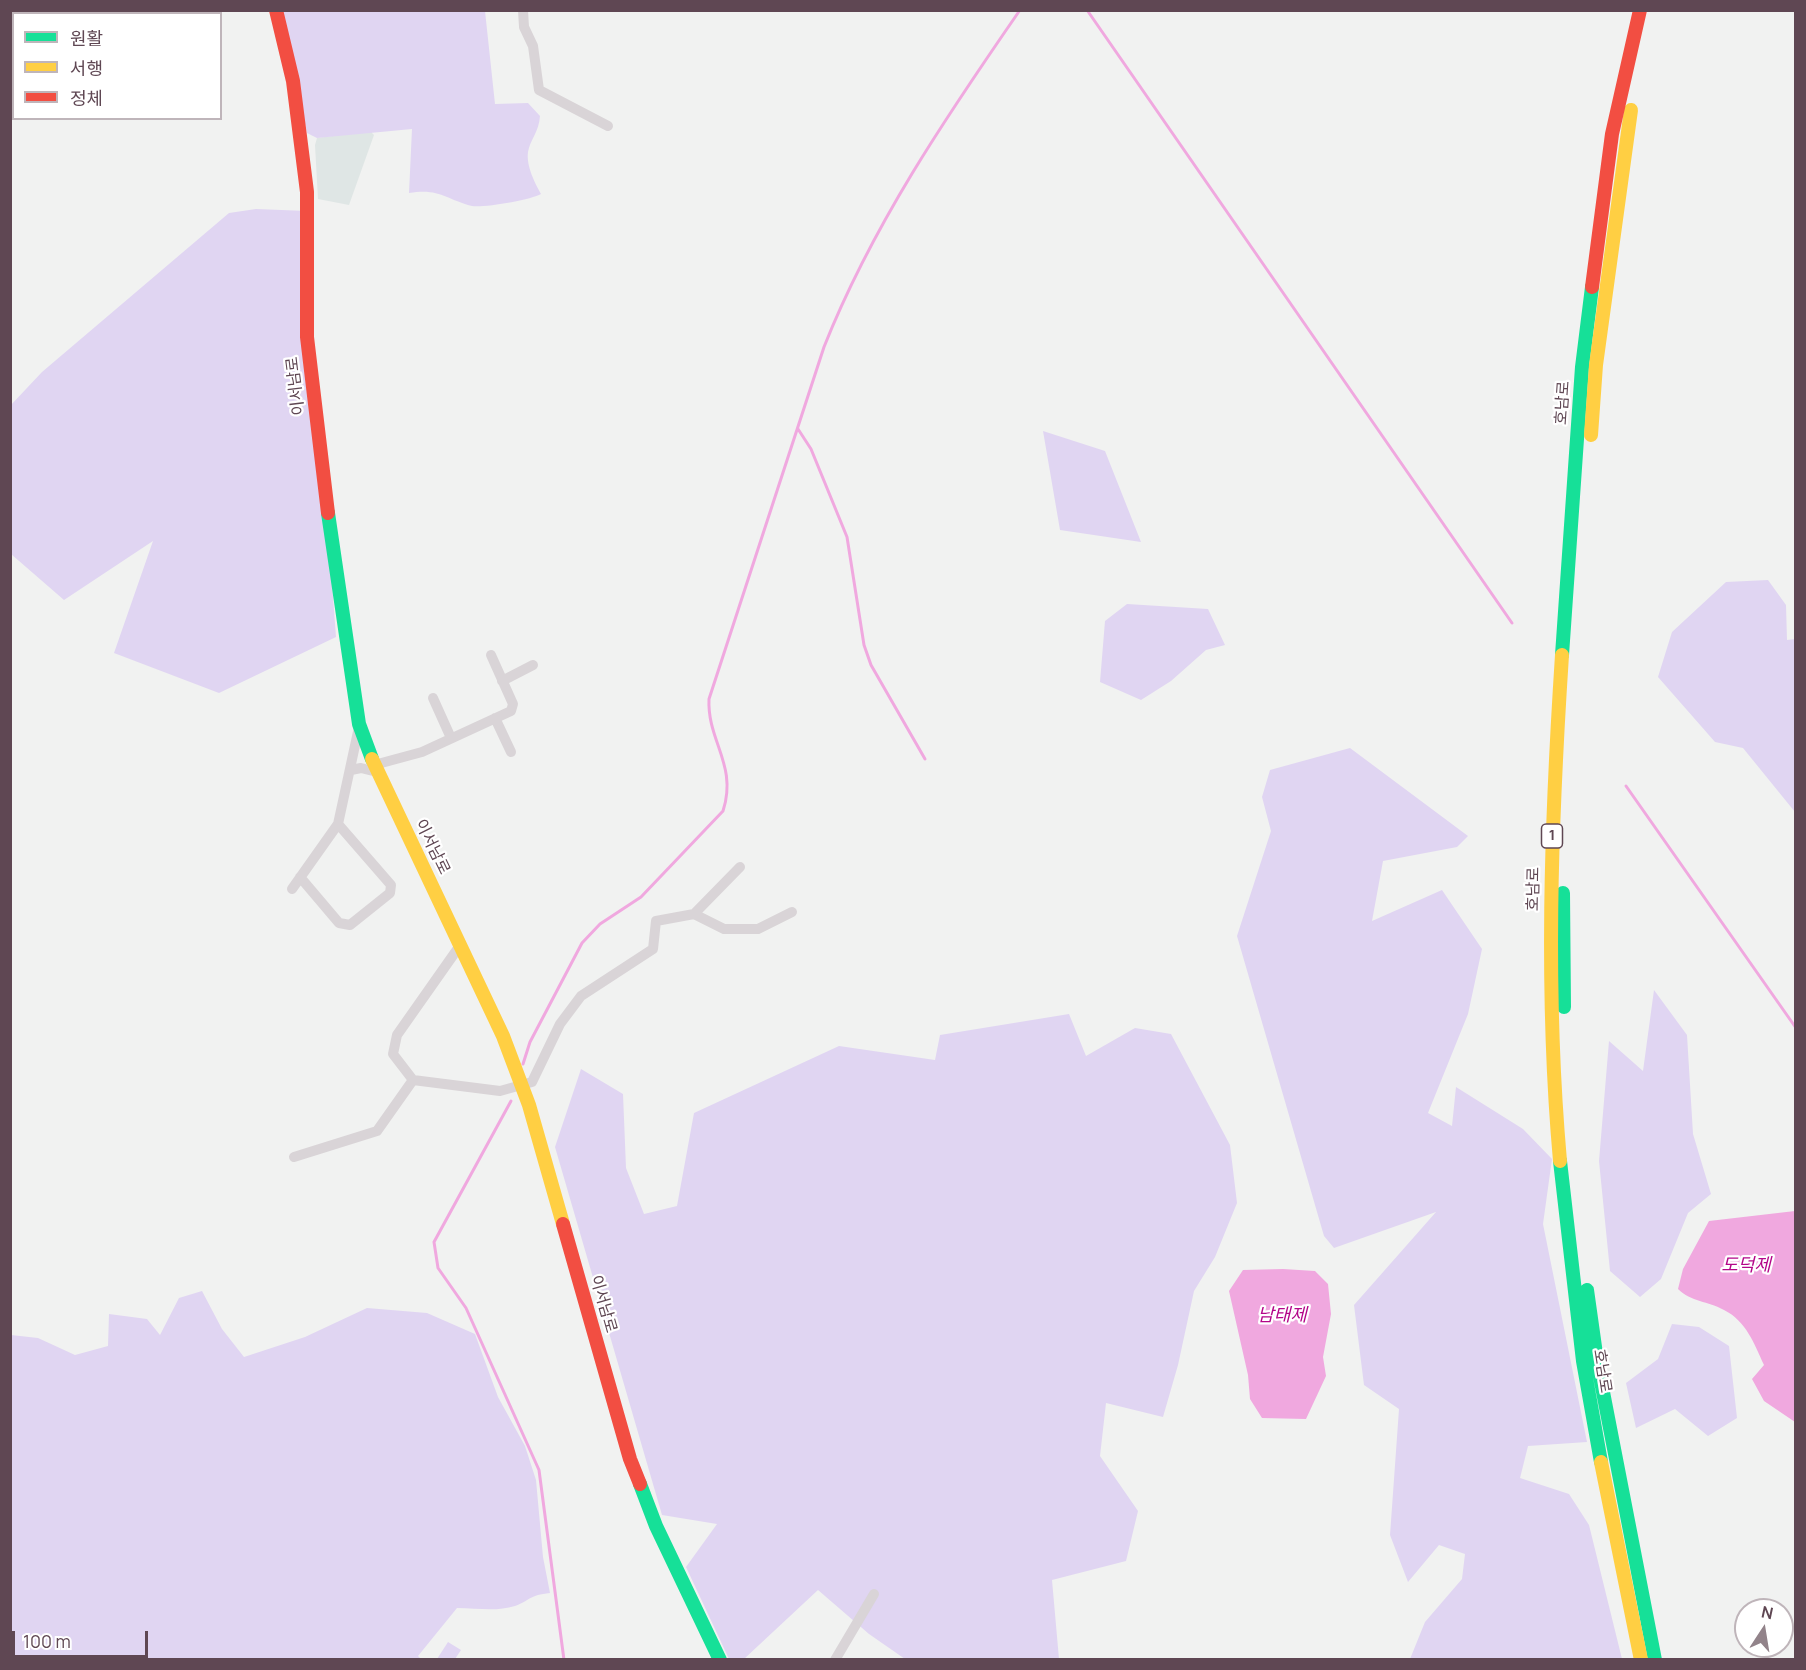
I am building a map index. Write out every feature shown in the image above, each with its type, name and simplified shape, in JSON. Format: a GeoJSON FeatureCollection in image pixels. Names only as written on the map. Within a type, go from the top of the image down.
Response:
{"type":"FeatureCollection","features":[{"type":"Feature","properties":{"kind":"main road","name":"이서남로"},"geometry":{"type":"LineString","coordinates":[[276,10],[293,81],[307,192],[307,337],[326,503],[359,724],[375,769],[461,944],[503,1036],[521,1084],[630,1459],[660,1533],[720,1659]]}},
{"type":"Feature","properties":{"kind":"main road","name":"호남로"},"geometry":{"type":"LineString","coordinates":[[1640,10],[1612,134],[1582,367],[1568,557],[1550,877],[1549,960],[1561,1170],[1582,1361],[1608,1504],[1641,1659]]}},
{"type":"Feature","properties":{"kind":"main road","name":"호남로"},"geometry":{"type":"LineString","coordinates":[[1653,10],[1627,130],[1596,365],[1570,724],[1563,913],[1565,1054],[1573,1168],[1584,1268],[1597,1361],[1655,1659]]}},
{"type":"Feature","properties":{"kind":"main road"},"geometry":{"type":"LineString","coordinates":[[1608,1504],[1604,1515],[1628,1644]]}},
{"type":"Feature","properties":{"kind":"street"},"geometry":{"type":"LineString","coordinates":[[523,10],[524,27],[533,46],[539,90],[608,126]]}},
{"type":"Feature","properties":{"kind":"street"},"geometry":{"type":"LineString","coordinates":[[351,770],[375,769],[422,752],[511,711],[513,704],[490,656]]}},
{"type":"Feature","properties":{"kind":"street"},"geometry":{"type":"LineString","coordinates":[[502,681],[533,665]]}},
{"type":"Feature","properties":{"kind":"street"},"geometry":{"type":"LineString","coordinates":[[433,698],[451,738]]}},
{"type":"Feature","properties":{"kind":"street"},"geometry":{"type":"LineString","coordinates":[[495,718],[511,752]]}},
{"type":"Feature","properties":{"kind":"street"},"geometry":{"type":"LineString","coordinates":[[292,889],[338,824],[359,724]]}},
{"type":"Feature","properties":{"kind":"street"},"geometry":{"type":"LineString","coordinates":[[300,877],[339,923],[350,925],[390,893],[391,885],[338,824]]}},
{"type":"Feature","properties":{"kind":"street"},"geometry":{"type":"LineString","coordinates":[[461,944],[397,1035],[393,1054],[413,1080],[500,1091],[532,1082],[560,1024],[581,996],[654,949],[656,921],[694,914],[740,867]]}},
{"type":"Feature","properties":{"kind":"street"},"geometry":{"type":"LineString","coordinates":[[694,914],[724,929],[758,929],[792,912]]}},
{"type":"Feature","properties":{"kind":"street"},"geometry":{"type":"LineString","coordinates":[[294,1157],[377,1131],[413,1080]]}},
{"type":"Feature","properties":{"kind":"street"},"geometry":{"type":"LineString","coordinates":[[835,1659],[874,1594]]}},
{"type":"Feature","properties":{"kind":"shaded area"},"geometry":{"type":"Polygon","coordinates":[[[281,11],[485,11],[495,104],[528,103],[540,116],[529,148],[528,163],[541,194],[496,205],[472,206],[435,193],[409,193],[412,129],[317,138],[307,133],[281,11]]]}},
{"type":"Feature","properties":{"kind":"shaded area"},"geometry":{"type":"Polygon","coordinates":[[[370,131],[374,135],[349,205],[318,199],[315,145],[317,138],[370,131]]]}},
{"type":"Feature","properties":{"kind":"shaded area"},"geometry":{"type":"Polygon","coordinates":[[[256,209],[307,211],[307,337],[326,503],[336,637],[219,693],[114,653],[153,541],[64,600],[11,554],[10,406],[42,372],[229,213],[256,209]]]}},
{"type":"Feature","properties":{"kind":"shaded area"},"geometry":{"type":"Polygon","coordinates":[[[1043,431],[1105,451],[1141,542],[1060,530],[1043,431]]]}},
{"type":"Feature","properties":{"kind":"shaded area"},"geometry":{"type":"Polygon","coordinates":[[[1768,580],[1786,605],[1787,640],[1795,639],[1795,812],[1743,748],[1715,742],[1658,677],[1672,632],[1726,582],[1768,580]]]}},
{"type":"Feature","properties":{"kind":"shaded area"},"geometry":{"type":"Polygon","coordinates":[[[1127,604],[1208,609],[1225,645],[1206,650],[1171,681],[1141,700],[1100,682],[1105,621],[1127,604]]]}},
{"type":"Feature","properties":{"kind":"shaded area"},"geometry":{"type":"Polygon","coordinates":[[[1350,748],[1468,836],[1457,847],[1383,861],[1372,921],[1442,890],[1482,949],[1468,1014],[1428,1113],[1452,1126],[1456,1087],[1523,1129],[1552,1159],[1543,1224],[1587,1442],[1528,1446],[1520,1478],[1569,1494],[1589,1525],[1622,1659],[1410,1659],[1425,1622],[1462,1579],[1465,1554],[1439,1545],[1408,1582],[1390,1535],[1399,1409],[1364,1385],[1354,1305],[1436,1212],[1334,1248],[1324,1236],[1237,936],[1271,831],[1262,797],[1270,770],[1350,748]]]}},
{"type":"Feature","properties":{"kind":"shaded area"},"geometry":{"type":"Polygon","coordinates":[[[1654,990],[1687,1035],[1693,1134],[1711,1194],[1688,1213],[1661,1279],[1640,1297],[1610,1271],[1599,1161],[1609,1041],[1643,1071],[1654,990]]]}},
{"type":"Feature","properties":{"kind":"shaded area"},"geometry":{"type":"Polygon","coordinates":[[[1069,1014],[1086,1056],[1135,1028],[1171,1034],[1230,1145],[1237,1203],[1215,1257],[1194,1291],[1178,1365],[1163,1417],[1106,1403],[1100,1456],[1138,1511],[1126,1561],[1052,1580],[1059,1659],[905,1659],[869,1634],[818,1590],[744,1659],[729,1659],[686,1567],[717,1524],[662,1515],[555,1147],[581,1069],[623,1094],[626,1168],[644,1214],[677,1206],[694,1113],[839,1046],[935,1060],[940,1035],[1069,1014]]]}},
{"type":"Feature","properties":{"kind":"shaded area"},"geometry":{"type":"Polygon","coordinates":[[[202,1291],[222,1329],[244,1357],[305,1337],[367,1308],[427,1313],[475,1334],[498,1397],[525,1446],[536,1480],[543,1557],[550,1593],[534,1596],[508,1608],[457,1608],[418,1656],[421,1659],[11,1659],[11,1335],[38,1338],[75,1355],[108,1346],[109,1314],[147,1319],[160,1335],[179,1298],[202,1291]]]}},
{"type":"Feature","properties":{"kind":"shaded area"},"geometry":{"type":"Polygon","coordinates":[[[1672,1324],[1699,1327],[1729,1346],[1737,1418],[1708,1436],[1675,1409],[1636,1428],[1626,1383],[1658,1359],[1672,1324]]]}},
{"type":"Feature","properties":{"kind":"shaded area"},"geometry":{"type":"Polygon","coordinates":[[[448,1642],[461,1650],[455,1659],[437,1659],[448,1642]]]}},
{"type":"Feature","properties":{"kind":"water","name":"도덕제"},"geometry":{"type":"Polygon","coordinates":[[[1796,1211],[1795,1422],[1764,1401],[1752,1379],[1764,1365],[1744,1326],[1724,1310],[1688,1296],[1678,1289],[1683,1269],[1709,1221],[1796,1211]]]}},
{"type":"Feature","properties":{"kind":"water","name":"남태제"},"geometry":{"type":"Polygon","coordinates":[[[1243,1270],[1315,1271],[1328,1284],[1331,1314],[1323,1357],[1326,1376],[1306,1419],[1262,1418],[1250,1399],[1248,1375],[1229,1291],[1243,1270]]]}},
{"type":"Feature","properties":{"kind":"waterway"},"geometry":{"type":"LineString","coordinates":[[523,1064],[530,1042],[582,943],[600,924],[641,897],[723,811],[727,795],[727,780],[725,766],[712,728],[709,699],[824,347],[864,258],[912,173],[1020,10]]}},
{"type":"Feature","properties":{"kind":"waterway"},"geometry":{"type":"LineString","coordinates":[[1087,10],[1512,623]]}},
{"type":"Feature","properties":{"kind":"waterway"},"geometry":{"type":"LineString","coordinates":[[798,429],[811,449],[847,537],[864,645],[871,665],[925,759]]}},
{"type":"Feature","properties":{"kind":"waterway"},"geometry":{"type":"LineString","coordinates":[[1626,786],[1796,1028]]}},
{"type":"Feature","properties":{"kind":"waterway"},"geometry":{"type":"LineString","coordinates":[[511,1101],[434,1242],[438,1268],[466,1308],[539,1470],[564,1660]]}},
{"type":"Feature","properties":{"kind":"traffic: fast"},"geometry":{"type":"LineString","coordinates":[[1562,655],[1582,367],[1592,287]]}},
{"type":"Feature","properties":{"kind":"traffic: fast"},"geometry":{"type":"LineString","coordinates":[[328,513],[359,724],[372,759]]}},
{"type":"Feature","properties":{"kind":"traffic: fast"},"geometry":{"type":"LineString","coordinates":[[1563,893],[1564,1007]]}},
{"type":"Feature","properties":{"kind":"traffic: fast"},"geometry":{"type":"LineString","coordinates":[[1560,1161],[1583,1361],[1601,1462]]}},
{"type":"Feature","properties":{"kind":"traffic: fast"},"geometry":{"type":"LineString","coordinates":[[1587,1290],[1597,1361],[1655,1660]]}},
{"type":"Feature","properties":{"kind":"traffic: fast"},"geometry":{"type":"LineString","coordinates":[[640,1484],[656,1526],[720,1660]]}},
{"type":"Feature","properties":{"kind":"traffic: slow"},"geometry":{"type":"LineString","coordinates":[[1591,435],[1596,365],[1631,110]]}},
{"type":"Feature","properties":{"kind":"traffic: slow"},"geometry":{"type":"LineString","coordinates":[[1560,1161],[1552,1034],[1551,908],[1562,655]]}},
{"type":"Feature","properties":{"kind":"traffic: slow"},"geometry":{"type":"LineString","coordinates":[[372,759],[503,1036],[529,1105],[563,1224]]}},
{"type":"Feature","properties":{"kind":"traffic: slow"},"geometry":{"type":"LineString","coordinates":[[1601,1462],[1641,1660]]}},
{"type":"Feature","properties":{"kind":"traffic: jam"},"geometry":{"type":"LineString","coordinates":[[276,10],[293,81],[307,192],[307,337],[328,513]]}},
{"type":"Feature","properties":{"kind":"traffic: jam"},"geometry":{"type":"LineString","coordinates":[[1592,287],[1612,134],[1640,10]]}},
{"type":"Feature","properties":{"kind":"traffic: jam"},"geometry":{"type":"LineString","coordinates":[[563,1224],[630,1459],[640,1484]]}}]}
